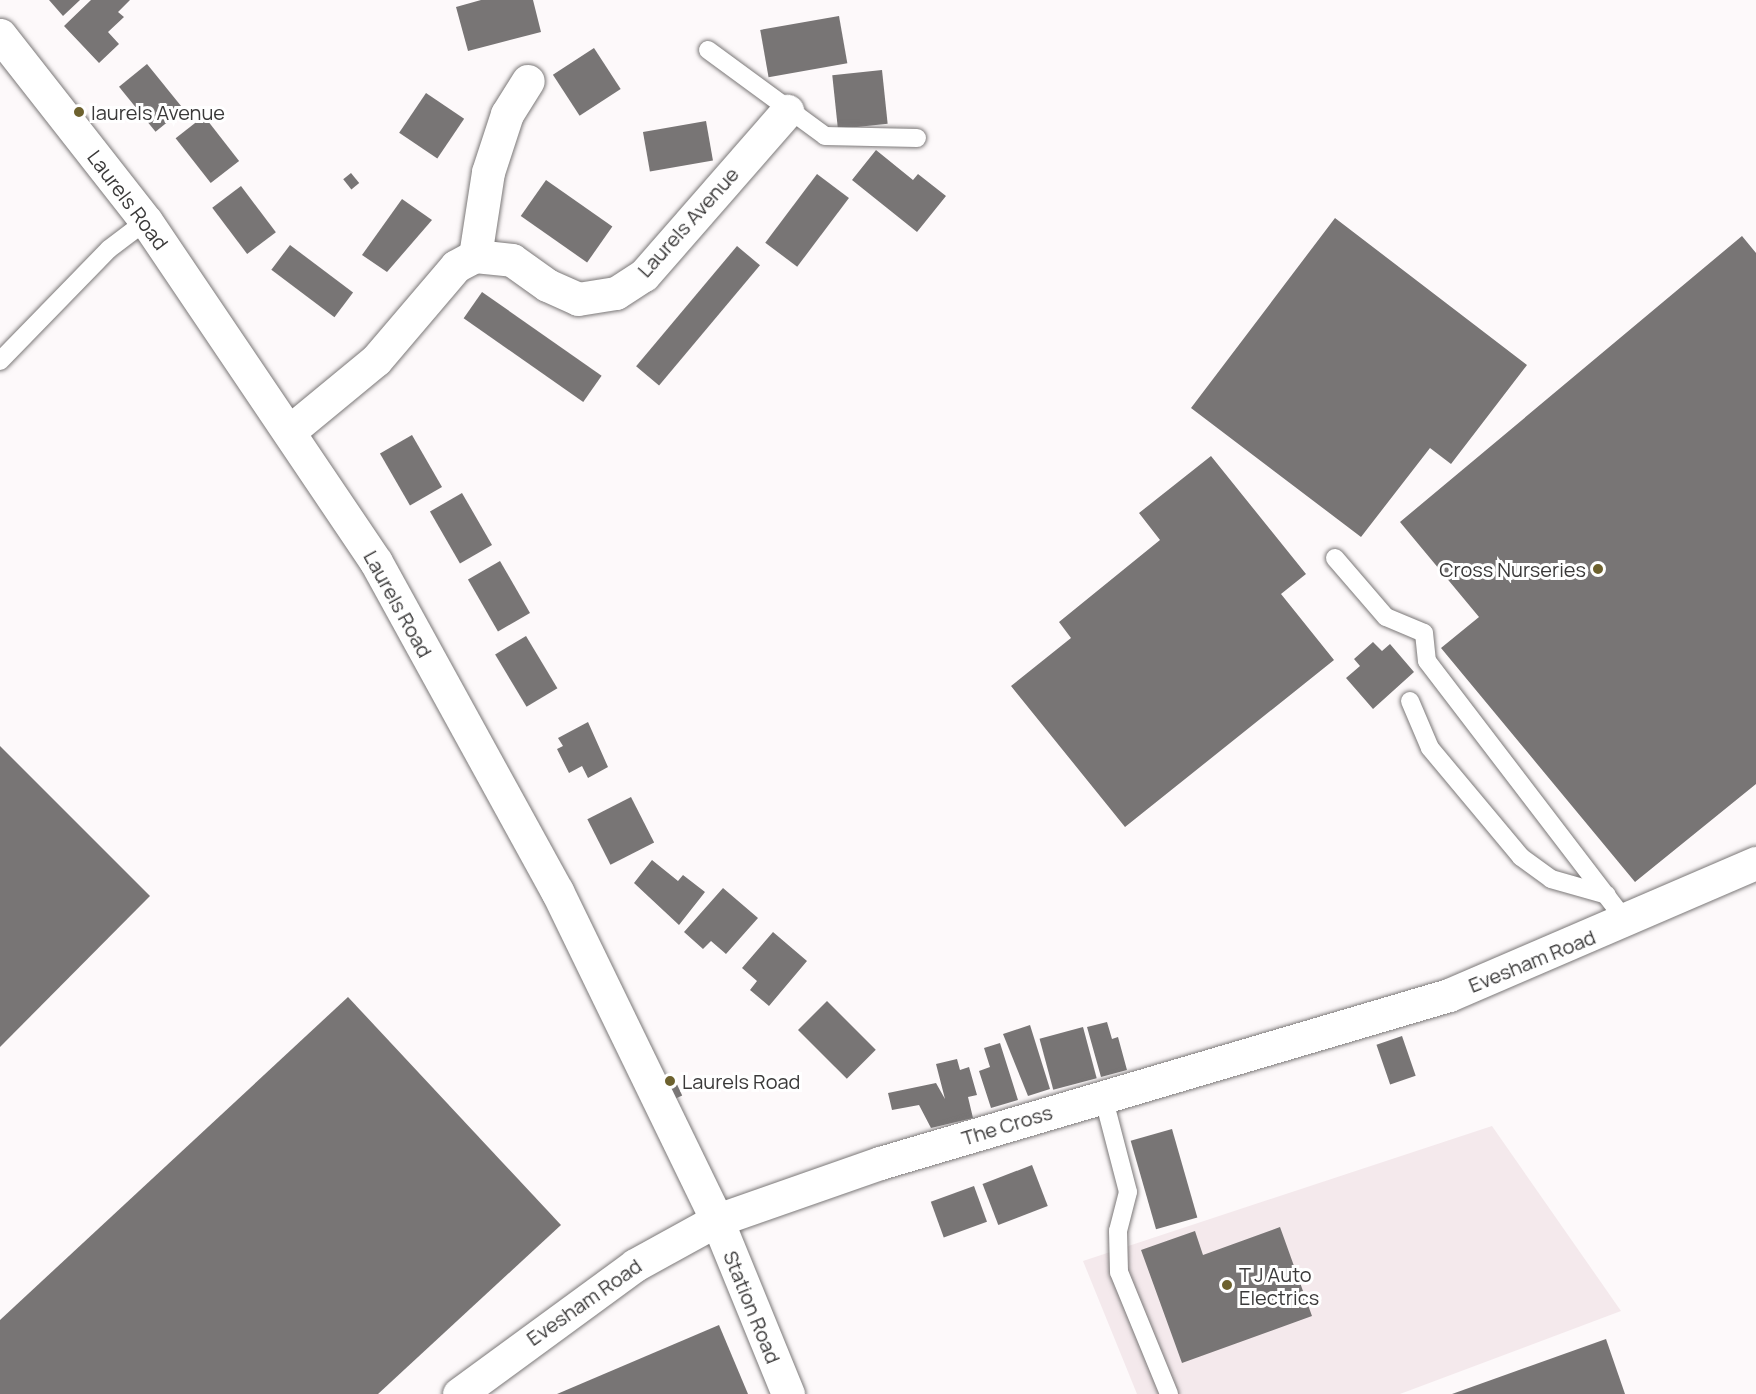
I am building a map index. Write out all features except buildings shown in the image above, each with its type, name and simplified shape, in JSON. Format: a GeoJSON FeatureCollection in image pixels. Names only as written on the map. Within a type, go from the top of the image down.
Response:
{"type":"FeatureCollection","features":[{"type":"Feature","properties":{"kind":"street","name":"Laurels Road"},"geometry":{"type":"LineString","coordinates":[[0,35],[146,221],[291,430],[376,562],[557,891],[717,1221]]}},
{"type":"Feature","properties":{"kind":"street"},"geometry":{"type":"LineString","coordinates":[[291,430],[376,360],[456,266],[475,256],[488,172],[507,114],[528,81]]}},
{"type":"Feature","properties":{"kind":"street","name":"Laurels Avenue"},"geometry":{"type":"LineString","coordinates":[[475,256],[513,260],[547,285],[578,299],[616,293],[644,275],[787,111]]}},
{"type":"Feature","properties":{"kind":"street","name":"Evesham Road"},"geometry":{"type":"LineString","coordinates":[[1299,1036],[1449,995],[1627,923],[1756,863]]}},
{"type":"Feature","properties":{"kind":"street","name":"The Cross"},"geometry":{"type":"LineString","coordinates":[[717,1221],[880,1162],[1299,1036]]}},
{"type":"Feature","properties":{"kind":"street","name":"Evesham Road"},"geometry":{"type":"LineString","coordinates":[[459,1394],[634,1265],[717,1221]]}},
{"type":"Feature","properties":{"kind":"street","name":"Station Road"},"geometry":{"type":"LineString","coordinates":[[717,1221],[788,1394]]}},
{"type":"Feature","properties":{"kind":"lane"},"geometry":{"type":"LineString","coordinates":[[708,50],[787,111],[825,136],[917,138]]}},
{"type":"Feature","properties":{"kind":"lane"},"geometry":{"type":"LineString","coordinates":[[0,361],[109,249],[146,221]]}},
{"type":"Feature","properties":{"kind":"lane"},"geometry":{"type":"LineString","coordinates":[[1335,558],[1386,617],[1424,633],[1427,661],[1627,923]]}},
{"type":"Feature","properties":{"kind":"lane"},"geometry":{"type":"LineString","coordinates":[[1410,701],[1430,748],[1521,857],[1551,879],[1607,895]]}},
{"type":"Feature","properties":{"kind":"lane"},"geometry":{"type":"LineString","coordinates":[[1103,1096],[1128,1192],[1118,1231],[1119,1272],[1169,1394]]}},
{"type":"Feature","properties":{"kind":"shaded area"},"geometry":{"type":"Polygon","coordinates":[[[1492,1126],[1621,1311],[1400,1394],[1137,1394],[1083,1261],[1492,1126]]]}},
{"type":"Feature","properties":{"kind":"place","name":"laurels Avenue"},"geometry":{"type":"Point","coordinates":[79,112]}},
{"type":"Feature","properties":{"kind":"place","name":"Cross Nurseries"},"geometry":{"type":"Point","coordinates":[1598,569]}},
{"type":"Feature","properties":{"kind":"place","name":"Laurels Road"},"geometry":{"type":"Point","coordinates":[670,1081]}},
{"type":"Feature","properties":{"kind":"place","name":"T J Auto Electrics"},"geometry":{"type":"Point","coordinates":[1227,1285]}}]}
